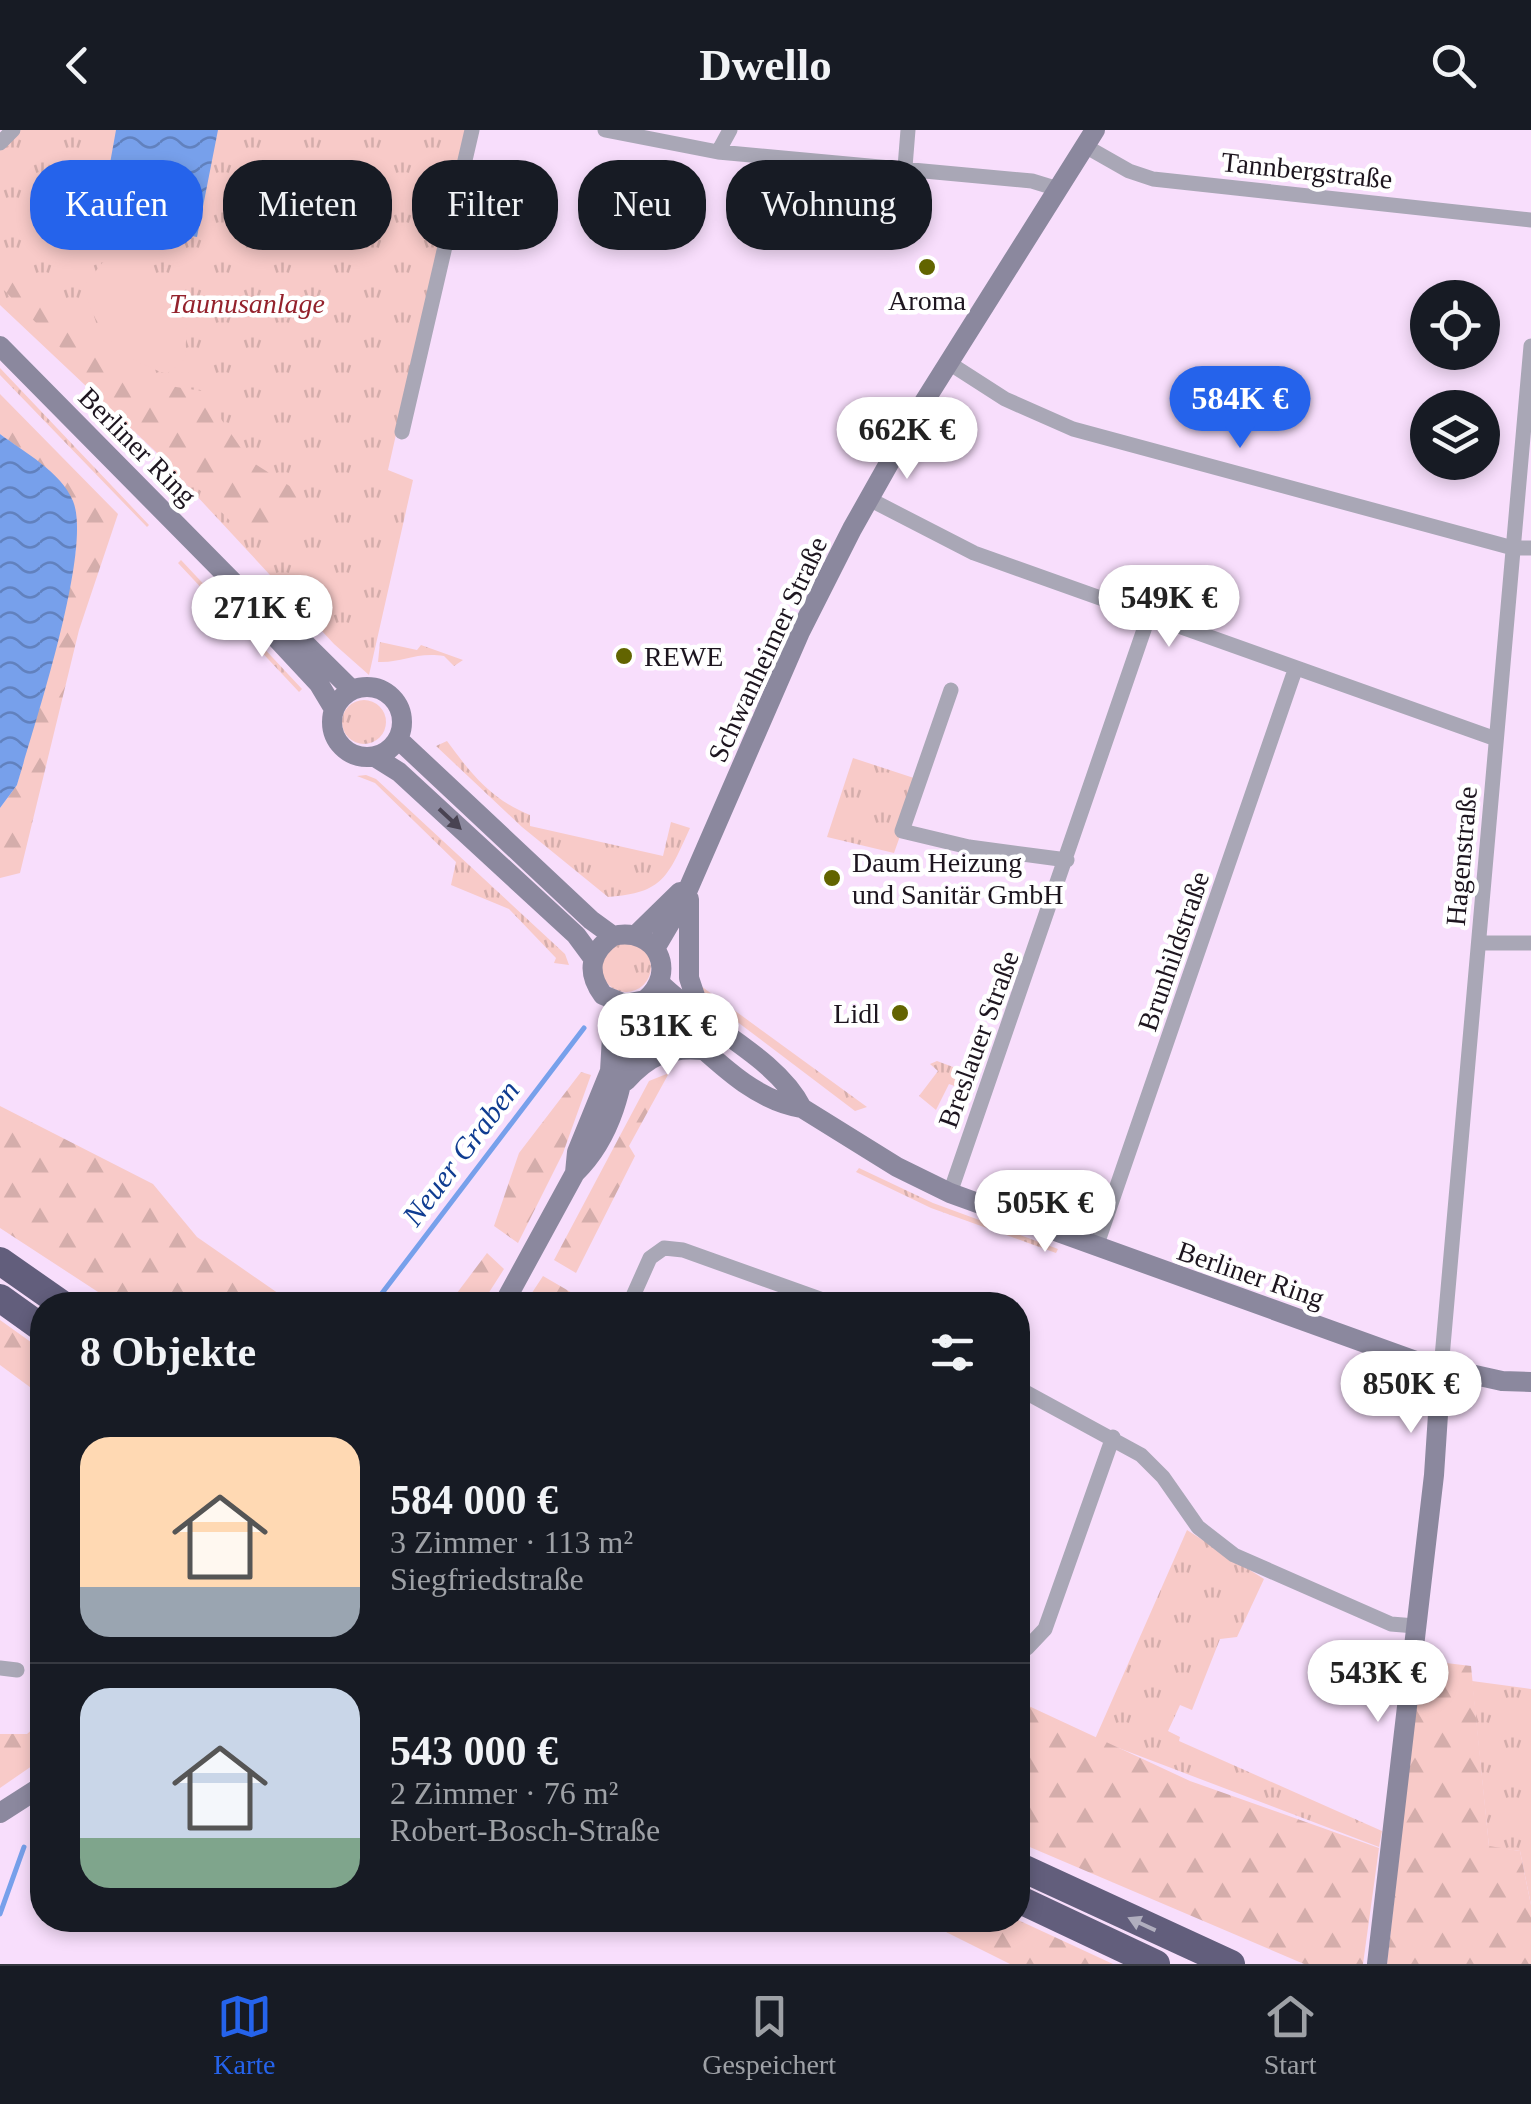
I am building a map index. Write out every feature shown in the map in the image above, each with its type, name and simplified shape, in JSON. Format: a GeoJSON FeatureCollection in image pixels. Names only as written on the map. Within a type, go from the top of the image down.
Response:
{"type":"FeatureCollection","features":[{"type":"Feature","properties":{"kind":"highway"},"geometry":{"type":"LineString","coordinates":[[0,1261],[44,1292]]}},
{"type":"Feature","properties":{"kind":"highway"},"geometry":{"type":"LineString","coordinates":[[0,1298],[30,1319]]}},
{"type":"Feature","properties":{"kind":"highway"},"geometry":{"type":"LineString","coordinates":[[1030,1872],[1231,1964]]}},
{"type":"Feature","properties":{"kind":"highway"},"geometry":{"type":"LineString","coordinates":[[1030,1906],[1156,1964]]}},
{"type":"Feature","properties":{"kind":"street"},"geometry":{"type":"LineString","coordinates":[[0,143],[13,130]]}},
{"type":"Feature","properties":{"kind":"street"},"geometry":{"type":"LineString","coordinates":[[402,432],[472,130]]}},
{"type":"Feature","properties":{"kind":"street"},"geometry":{"type":"LineString","coordinates":[[604,130],[718,152],[811,160]]}},
{"type":"Feature","properties":{"kind":"street"},"geometry":{"type":"LineString","coordinates":[[718,152],[730,130]]}},
{"type":"Feature","properties":{"kind":"street"},"geometry":{"type":"LineString","coordinates":[[905,160],[908,130]]}},
{"type":"Feature","properties":{"kind":"street","name":"Schwanheimer Straße"},"geometry":{"type":"LineString","coordinates":[[656,947],[683,901],[812,608],[869,499],[948,363],[1090,138]]}},
{"type":"Feature","properties":{"kind":"street","name":"Tannbergstraße"},"geometry":{"type":"LineString","coordinates":[[1090,138],[1129,171],[1153,179],[1531,220]]}},
{"type":"Feature","properties":{"kind":"street"},"geometry":{"type":"LineString","coordinates":[[932,171],[1032,181],[1058,188]]}},
{"type":"Feature","properties":{"kind":"street","name":"Berliner Ring"},"geometry":{"type":"LineString","coordinates":[[0,346],[236,585],[252,592],[352,690],[374,688],[394,700],[402,718],[398,739]]}},
{"type":"Feature","properties":{"kind":"street","name":"Hagenstraße"},"geometry":{"type":"LineString","coordinates":[[1441,1369],[1531,346]]}},
{"type":"Feature","properties":{"kind":"street"},"geometry":{"type":"LineString","coordinates":[[948,363],[1005,400],[1073,430],[1513,548],[1531,548]]}},
{"type":"Feature","properties":{"kind":"street"},"geometry":{"type":"LineString","coordinates":[[869,499],[974,553],[1496,739]]}},
{"type":"Feature","properties":{"kind":"street","name":"Berliner Ring"},"geometry":{"type":"LineString","coordinates":[[236,585],[242,601],[318,684],[334,709],[331,724],[341,747],[362,758],[376,757],[399,772],[549,910],[593,958],[594,984],[614,1002]]}},
{"type":"Feature","properties":{"kind":"street","name":"Breslauer Straße"},"geometry":{"type":"LineString","coordinates":[[950,1193],[1148,618]]}},
{"type":"Feature","properties":{"kind":"street","name":"Brunhildstraße"},"geometry":{"type":"LineString","coordinates":[[1096,1247],[1295,670]]}},
{"type":"Feature","properties":{"kind":"street"},"geometry":{"type":"LineString","coordinates":[[334,709],[352,690]]}},
{"type":"Feature","properties":{"kind":"street"},"geometry":{"type":"LineString","coordinates":[[952,690],[902,831],[969,847],[1067,860]]}},
{"type":"Feature","properties":{"kind":"street"},"geometry":{"type":"LineString","coordinates":[[376,757],[398,739],[591,920],[613,936],[637,934],[656,947],[661,958],[660,982],[640,1002],[625,1082],[590,1158],[575,1173],[511,1292]]}},
{"type":"Feature","properties":{"kind":"street"},"geometry":{"type":"LineString","coordinates":[[689,882],[689,978],[702,1018]]}},
{"type":"Feature","properties":{"kind":"street","name":"Schwanheimer Straße"},"geometry":{"type":"LineString","coordinates":[[637,934],[689,882]]}},
{"type":"Feature","properties":{"kind":"street"},"geometry":{"type":"LineString","coordinates":[[593,958],[613,936]]}},
{"type":"Feature","properties":{"kind":"street"},"geometry":{"type":"LineString","coordinates":[[1480,942],[1531,943]]}},
{"type":"Feature","properties":{"kind":"street","name":"Berliner Ring"},"geometry":{"type":"LineString","coordinates":[[660,982],[676,1000],[792,1088],[802,1108]]}},
{"type":"Feature","properties":{"kind":"street"},"geometry":{"type":"LineString","coordinates":[[575,1173],[577,1152],[610,1071],[614,1002],[640,1002]]}},
{"type":"Feature","properties":{"kind":"street","name":"Berliner Ring"},"geometry":{"type":"LineString","coordinates":[[640,1002],[694,1037],[702,1050],[785,1105],[802,1108],[897,1168],[950,1193],[1441,1369],[1531,1382]]}},
{"type":"Feature","properties":{"kind":"street"},"geometry":{"type":"LineString","coordinates":[[625,1082],[642,1063],[671,1048],[702,1050]]}},
{"type":"Feature","properties":{"kind":"street"},"geometry":{"type":"LineString","coordinates":[[635,1292],[650,1258],[664,1248],[683,1250],[791,1292]]}},
{"type":"Feature","properties":{"kind":"street"},"geometry":{"type":"LineString","coordinates":[[1377,1964],[1441,1369]]}},
{"type":"Feature","properties":{"kind":"street"},"geometry":{"type":"LineString","coordinates":[[1030,1394],[1141,1455],[1198,1527],[1234,1556],[1392,1624],[1415,1626]]}},
{"type":"Feature","properties":{"kind":"street"},"geometry":{"type":"LineString","coordinates":[[1030,1645],[1044,1629],[1114,1437]]}},
{"type":"Feature","properties":{"kind":"street"},"geometry":{"type":"LineString","coordinates":[[0,1813],[30,1794]]}},
{"type":"Feature","properties":{"kind":"green space","name":"Taunusanlage"},"geometry":{"type":"Polygon","coordinates":[[[17,130],[465,130],[458,160],[412,160],[412,250],[438,250],[388,470],[413,480],[369,675],[334,644],[156,452],[0,305],[0,149],[17,130]]]}},
{"type":"Feature","properties":{"kind":"green space"},"geometry":{"type":"Polygon","coordinates":[[[0,247],[40,301],[150,383],[202,391],[249,460],[299,492],[303,525],[240,531],[0,286],[0,247]]]}},
{"type":"Feature","properties":{"kind":"green space"},"geometry":{"type":"Polygon","coordinates":[[[103,262],[131,269],[187,323],[185,359],[167,374],[123,352],[95,318],[83,287],[103,262]]]}},
{"type":"Feature","properties":{"kind":"green space"},"geometry":{"type":"Polygon","coordinates":[[[0,368],[149,525],[147,527],[0,375],[0,368]]]}},
{"type":"Feature","properties":{"kind":"green space"},"geometry":{"type":"Polygon","coordinates":[[[0,394],[118,514],[79,630],[20,873],[0,878],[0,808],[17,785],[76,551],[49,470],[0,434],[0,394]]]}},
{"type":"Feature","properties":{"kind":"green space"},"geometry":{"type":"Polygon","coordinates":[[[181,560],[302,689],[299,692],[178,563],[181,560]]]}},
{"type":"Feature","properties":{"kind":"green space"},"geometry":{"type":"Polygon","coordinates":[[[380,642],[417,650],[421,645],[463,660],[454,666],[444,656],[434,655],[378,662],[380,642]]]}},
{"type":"Feature","properties":{"kind":"green space"},"geometry":{"type":"Polygon","coordinates":[[[364,700],[380,706],[386,722],[380,738],[364,744],[348,738],[342,722],[348,706],[364,700]]]}},
{"type":"Feature","properties":{"kind":"green space"},"geometry":{"type":"Polygon","coordinates":[[[447,741],[483,785],[504,802],[530,815],[530,826],[663,856],[671,822],[690,828],[662,879],[641,891],[608,897],[522,827],[436,746],[447,741]]]}},
{"type":"Feature","properties":{"kind":"green space"},"geometry":{"type":"Polygon","coordinates":[[[853,758],[920,780],[894,853],[827,837],[853,758]]]}},
{"type":"Feature","properties":{"kind":"green space"},"geometry":{"type":"Polygon","coordinates":[[[357,776],[376,779],[565,954],[569,965],[554,963],[556,958],[509,909],[451,885],[456,862],[375,783],[357,776]]]}},
{"type":"Feature","properties":{"kind":"green space"},"geometry":{"type":"Polygon","coordinates":[[[626,942],[644,949],[651,967],[644,985],[626,992],[608,985],[601,967],[608,949],[626,942]]]}},
{"type":"Feature","properties":{"kind":"green space"},"geometry":{"type":"Polygon","coordinates":[[[701,986],[867,1107],[855,1111],[711,1002],[701,993],[701,986]]]}},
{"type":"Feature","properties":{"kind":"green space"},"geometry":{"type":"Polygon","coordinates":[[[937,1061],[953,1067],[960,1079],[957,1087],[949,1084],[936,1110],[919,1096],[938,1071],[930,1064],[937,1061]]]}},
{"type":"Feature","properties":{"kind":"green space"},"geometry":{"type":"Polygon","coordinates":[[[581,1072],[591,1075],[563,1153],[518,1243],[494,1226],[519,1153],[581,1072]]]}},
{"type":"Feature","properties":{"kind":"green space"},"geometry":{"type":"Polygon","coordinates":[[[669,1073],[629,1146],[635,1156],[576,1273],[554,1260],[649,1081],[669,1073]]]}},
{"type":"Feature","properties":{"kind":"green space"},"geometry":{"type":"Polygon","coordinates":[[[0,1106],[153,1184],[197,1237],[276,1292],[98,1292],[0,1228],[0,1106]]]}},
{"type":"Feature","properties":{"kind":"green space"},"geometry":{"type":"Polygon","coordinates":[[[859,1168],[933,1203],[1058,1249],[1056,1253],[931,1208],[856,1172],[859,1168]]]}},
{"type":"Feature","properties":{"kind":"green space"},"geometry":{"type":"Polygon","coordinates":[[[487,1253],[504,1269],[489,1292],[458,1292],[487,1253]]]}},
{"type":"Feature","properties":{"kind":"green space"},"geometry":{"type":"Polygon","coordinates":[[[543,1276],[571,1292],[533,1292],[543,1276]]]}},
{"type":"Feature","properties":{"kind":"green space"},"geometry":{"type":"Polygon","coordinates":[[[0,1320],[30,1341],[30,1387],[0,1365],[0,1320]]]}},
{"type":"Feature","properties":{"kind":"green space"},"geometry":{"type":"Polygon","coordinates":[[[1187,1530],[1264,1579],[1237,1637],[1220,1639],[1192,1710],[1180,1705],[1168,1731],[1180,1737],[1179,1741],[1382,1831],[1379,1847],[1095,1739],[1187,1530]]]}},
{"type":"Feature","properties":{"kind":"green space"},"geometry":{"type":"Polygon","coordinates":[[[1421,1660],[1471,1666],[1489,1846],[1520,1851],[1531,1905],[1531,1964],[1387,1964],[1421,1660]]]}},
{"type":"Feature","properties":{"kind":"green space"},"geometry":{"type":"Polygon","coordinates":[[[1472,1681],[1531,1689],[1531,1905],[1520,1851],[1489,1847],[1472,1681]]]}},
{"type":"Feature","properties":{"kind":"green space"},"geometry":{"type":"Polygon","coordinates":[[[1030,1707],[1190,1781],[1379,1848],[1363,1964],[1304,1964],[1030,1847],[1030,1707]]]}},
{"type":"Feature","properties":{"kind":"green space"},"geometry":{"type":"Polygon","coordinates":[[[30,1731],[30,1767],[0,1788],[0,1734],[30,1731]]]}},
{"type":"Feature","properties":{"kind":"green space"},"geometry":{"type":"Polygon","coordinates":[[[1030,1926],[1113,1964],[1010,1964],[946,1932],[1030,1932],[1030,1926]]]}},
{"type":"Feature","properties":{"kind":"water"},"geometry":{"type":"Polygon","coordinates":[[[116,130],[218,130],[203,206],[203,160],[111,160],[116,130]]]}},
{"type":"Feature","properties":{"kind":"water"},"geometry":{"type":"Polygon","coordinates":[[[0,434],[60,481],[73,501],[77,525],[75,558],[59,640],[17,785],[0,808],[0,434]]]}},
{"type":"Feature","properties":{"kind":"waterway","name":"Neuer Graben"},"geometry":{"type":"LineString","coordinates":[[383,1292],[584,1028]]}},
{"type":"Feature","properties":{"kind":"waterway","name":"Neuer Graben"},"geometry":{"type":"LineString","coordinates":[[0,1914],[24,1847]]}},
{"type":"Feature","properties":{"kind":"place","name":"Aroma"},"geometry":{"type":"Point","coordinates":[927,267]}},
{"type":"Feature","properties":{"kind":"place","name":"REWE"},"geometry":{"type":"Point","coordinates":[624,656]}},
{"type":"Feature","properties":{"kind":"place","name":"Daum Heizung und Sanitär GmbH"},"geometry":{"type":"Point","coordinates":[832,878]}},
{"type":"Feature","properties":{"kind":"place","name":"Lidl"},"geometry":{"type":"Point","coordinates":[900,1013]}}]}
